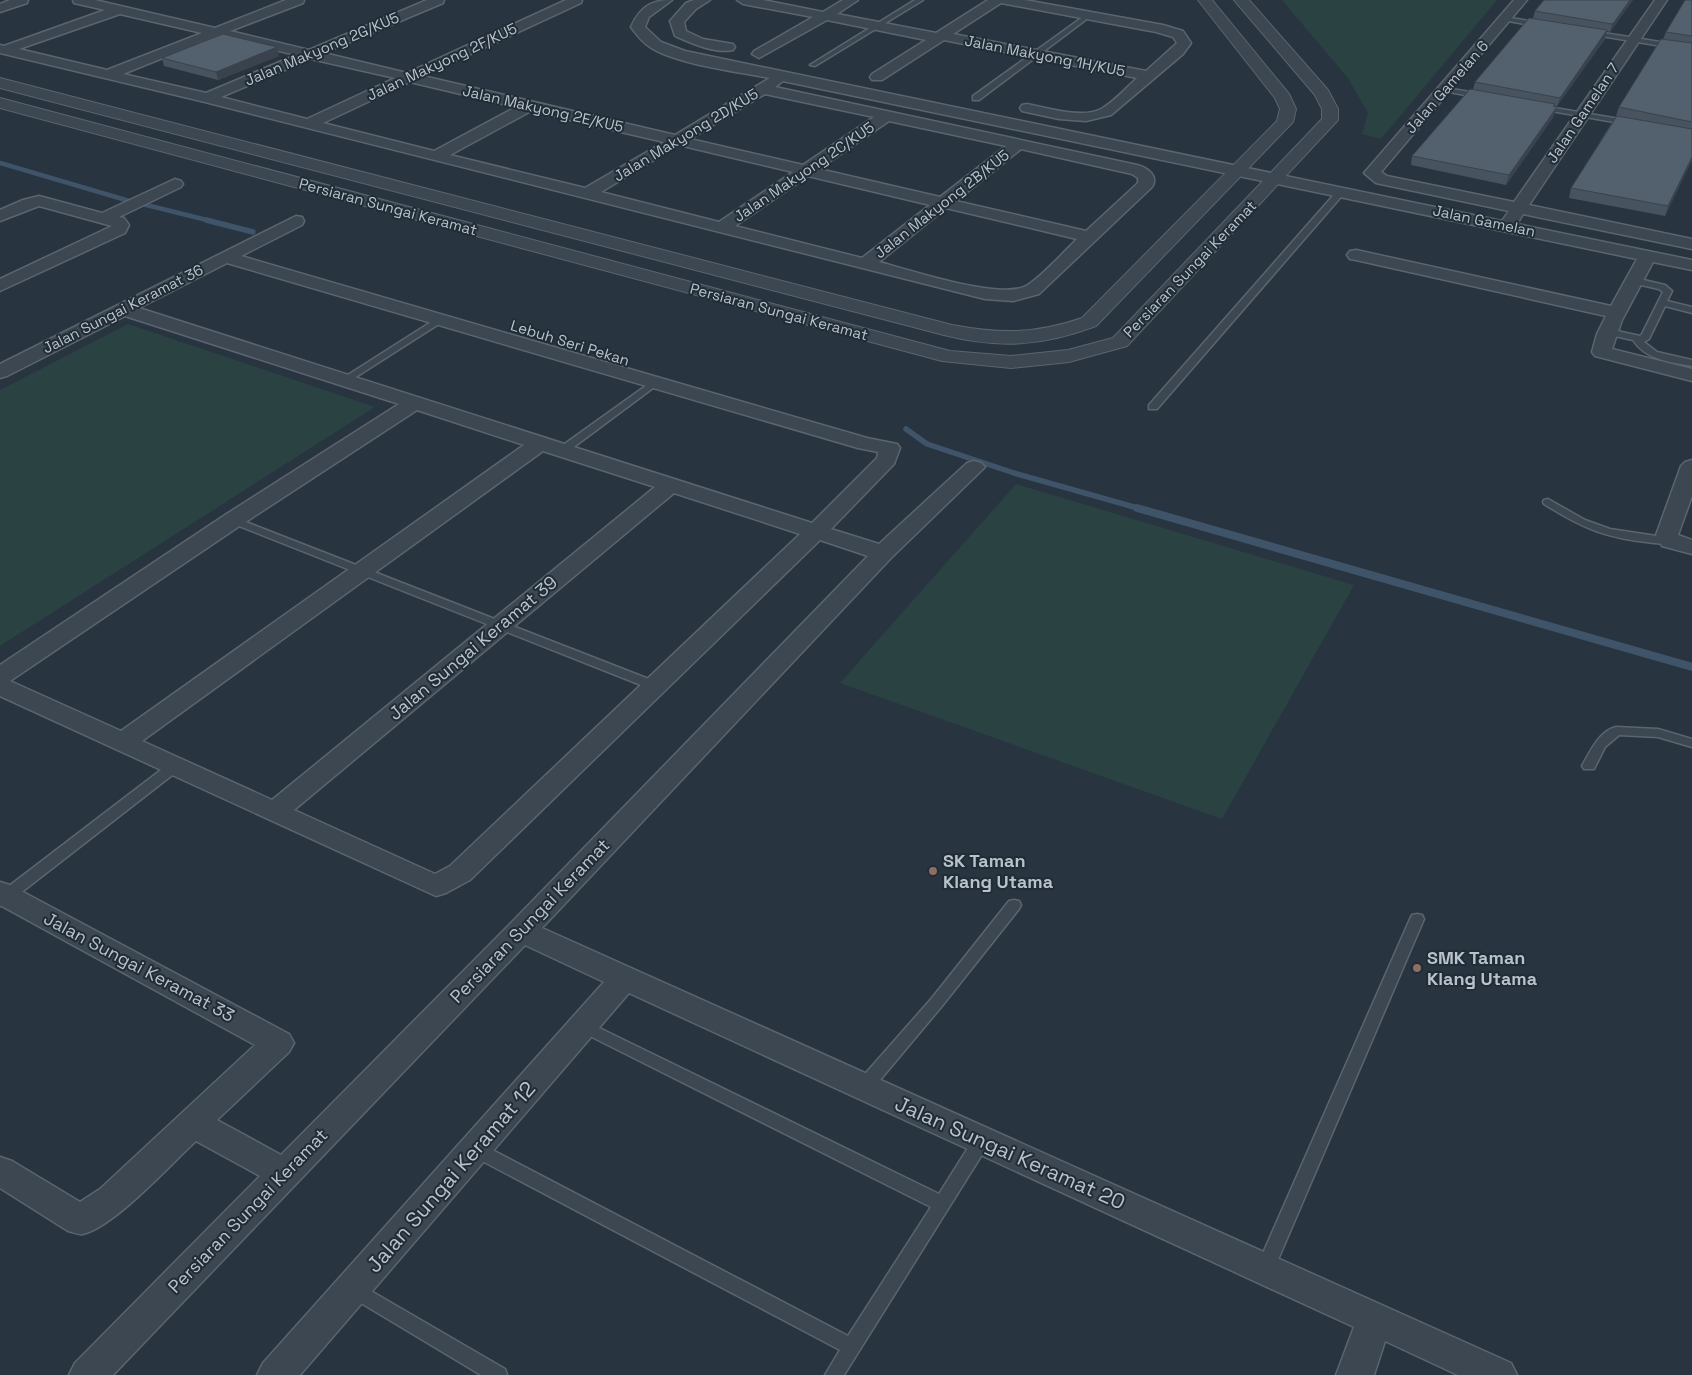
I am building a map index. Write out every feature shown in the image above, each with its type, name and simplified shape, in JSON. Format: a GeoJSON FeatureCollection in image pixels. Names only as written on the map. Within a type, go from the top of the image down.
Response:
{"type":"FeatureCollection","features":[{"type":"Feature","properties":{"kind":"street"},"geometry":{"type":"LineString","coordinates":[[0,8],[22,0]]}},
{"type":"Feature","properties":{"kind":"street","name":"Jalan Makyong 2E/KU5"},"geometry":{"type":"LineString","coordinates":[[79,0],[1089,237]]}},
{"type":"Feature","properties":{"kind":"street"},"geometry":{"type":"LineString","coordinates":[[3,50],[146,0]]}},
{"type":"Feature","properties":{"kind":"street"},"geometry":{"type":"LineString","coordinates":[[107,74],[298,0]]}},
{"type":"Feature","properties":{"kind":"street","name":"Jalan Makyong 2G/KU5"},"geometry":{"type":"LineString","coordinates":[[207,98],[438,0]]}},
{"type":"Feature","properties":{"kind":"street","name":"Jalan Makyong 2F/KU5"},"geometry":{"type":"LineString","coordinates":[[308,124],[410,78],[572,0]]}},
{"type":"Feature","properties":{"kind":"street","name":"Jalan Gamelan"},"geometry":{"type":"LineString","coordinates":[[666,0],[643,15],[638,27],[646,40],[666,50],[698,59],[785,75],[1692,265]]}},
{"type":"Feature","properties":{"kind":"street"},"geometry":{"type":"LineString","coordinates":[[704,0],[691,6],[677,21],[680,32],[699,42],[777,57]]}},
{"type":"Feature","properties":{"kind":"street","name":"Jalan Makyong 1H/KU5"},"geometry":{"type":"LineString","coordinates":[[743,0],[1149,76]]}},
{"type":"Feature","properties":{"kind":"street"},"geometry":{"type":"LineString","coordinates":[[759,54],[852,0]]}},
{"type":"Feature","properties":{"kind":"street"},"geometry":{"type":"LineString","coordinates":[[895,81],[872,76],[997,0]]}},
{"type":"Feature","properties":{"kind":"street"},"geometry":{"type":"LineString","coordinates":[[1004,0],[1158,28],[1178,34],[1184,43],[1178,51],[1106,112],[1086,117],[1059,115],[1013,105]]}},
{"type":"Feature","properties":{"kind":"street","name":"Persiaran Sungai Keramat"},"geometry":{"type":"LineString","coordinates":[[0,83],[951,331],[984,338],[1022,339],[1063,332],[1089,322],[1285,122],[1288,109],[1283,97],[1205,0]]}},
{"type":"Feature","properties":{"kind":"street","name":"Persiaran Sungai Keramat"},"geometry":{"type":"LineString","coordinates":[[0,103],[949,357],[1012,362],[1069,356],[1120,342],[1330,120],[1330,110],[1322,93],[1241,0]]}},
{"type":"Feature","properties":{"kind":"street","name":"Jalan Gamelan 6"},"geometry":{"type":"LineString","coordinates":[[1518,208],[1382,180],[1372,173],[1521,0]]}},
{"type":"Feature","properties":{"kind":"street","name":"Jalan Gamelan 7"},"geometry":{"type":"LineString","coordinates":[[1506,226],[1661,0]]}},
{"type":"Feature","properties":{"kind":"street"},"geometry":{"type":"LineString","coordinates":[[3,50],[207,98],[985,294],[1013,296],[1033,290],[1146,184],[1146,176],[1137,170],[763,89]]}},
{"type":"Feature","properties":{"kind":"street"},"geometry":{"type":"LineString","coordinates":[[795,61],[831,68]]}},
{"type":"Feature","properties":{"kind":"street","name":"Jalan Makyong 2D/KU5"},"geometry":{"type":"LineString","coordinates":[[587,194],[785,75]]}},
{"type":"Feature","properties":{"kind":"street"},"geometry":{"type":"LineString","coordinates":[[958,94],[994,101]]}},
{"type":"Feature","properties":{"kind":"street"},"geometry":{"type":"LineString","coordinates":[[436,156],[529,106]]}},
{"type":"Feature","properties":{"kind":"street","name":"Jalan Makyong 2C/KU5"},"geometry":{"type":"LineString","coordinates":[[721,228],[886,116]]}},
{"type":"Feature","properties":{"kind":"street","name":"Jalan Makyong 2B/KU5"},"geometry":{"type":"LineString","coordinates":[[865,264],[1018,144]]}},
{"type":"Feature","properties":{"kind":"street"},"geometry":{"type":"LineString","coordinates":[[104,218],[175,184]]}},
{"type":"Feature","properties":{"kind":"street"},"geometry":{"type":"LineString","coordinates":[[0,216],[29,203],[39,201],[118,222],[121,225],[119,229],[0,286]]}},
{"type":"Feature","properties":{"kind":"street"},"geometry":{"type":"LineString","coordinates":[[1518,208],[1690,239]]}},
{"type":"Feature","properties":{"kind":"street","name":"Jalan Sungai Keramat 36"},"geometry":{"type":"LineString","coordinates":[[3,368],[296,221]]}},
{"type":"Feature","properties":{"kind":"street","name":"Lebuh Seri Pekan"},"geometry":{"type":"LineString","coordinates":[[246,246],[876,435],[890,448]]}},
{"type":"Feature","properties":{"kind":"street"},"geometry":{"type":"LineString","coordinates":[[1356,255],[1618,313]]}},
{"type":"Feature","properties":{"kind":"street"},"geometry":{"type":"LineString","coordinates":[[1648,255],[1608,332],[1601,348],[1602,352],[1651,359],[1692,375]]}},
{"type":"Feature","properties":{"kind":"street"},"geometry":{"type":"LineString","coordinates":[[0,686],[436,886],[460,873],[816,531],[887,460],[890,448],[866,444],[226,257]]}},
{"type":"Feature","properties":{"kind":"street"},"geometry":{"type":"LineString","coordinates":[[122,309],[882,553]]}},
{"type":"Feature","properties":{"kind":"street"},"geometry":{"type":"LineString","coordinates":[[0,676],[232,520],[414,402]]}},
{"type":"Feature","properties":{"kind":"street"},"geometry":{"type":"LineString","coordinates":[[123,742],[540,443]]}},
{"type":"Feature","properties":{"kind":"street"},"geometry":{"type":"LineString","coordinates":[[1692,466],[1666,535],[1670,541],[1692,548]]}},
{"type":"Feature","properties":{"kind":"street","name":"Persiaran Sungai Keramat"},"geometry":{"type":"LineString","coordinates":[[88,1375],[521,931],[882,553],[974,467]]}},
{"type":"Feature","properties":{"kind":"street","name":"Jalan Sungai Keramat 39"},"geometry":{"type":"LineString","coordinates":[[274,812],[671,485]]}},
{"type":"Feature","properties":{"kind":"street","name":"Jalan Sungai Keramat 33"},"geometry":{"type":"LineString","coordinates":[[2,896],[278,1043],[194,1122]]}},
{"type":"Feature","properties":{"kind":"street","name":"Jalan Sungai Keramat 20"},"geometry":{"type":"LineString","coordinates":[[521,931],[1498,1375]]}},
{"type":"Feature","properties":{"kind":"street","name":"Jalan Sungai Keramat 12"},"geometry":{"type":"LineString","coordinates":[[276,1375],[625,978]]}},
{"type":"Feature","properties":{"kind":"street"},"geometry":{"type":"LineString","coordinates":[[0,1171],[80,1220],[112,1199],[194,1122],[285,1173]]}},
{"type":"Feature","properties":{"kind":"street"},"geometry":{"type":"LineString","coordinates":[[1355,1375],[1375,1319]]}},
{"type":"Feature","properties":{"kind":"lane"},"geometry":{"type":"LineString","coordinates":[[813,65],[920,0]]}},
{"type":"Feature","properties":{"kind":"lane"},"geometry":{"type":"LineString","coordinates":[[976,98],[1089,15]]}},
{"type":"Feature","properties":{"kind":"lane"},"geometry":{"type":"LineString","coordinates":[[1505,19],[1553,27]]}},
{"type":"Feature","properties":{"kind":"lane"},"geometry":{"type":"LineString","coordinates":[[1580,31],[1692,49]]}},
{"type":"Feature","properties":{"kind":"lane"},"geometry":{"type":"LineString","coordinates":[[1444,89],[1489,98]]}},
{"type":"Feature","properties":{"kind":"lane"},"geometry":{"type":"LineString","coordinates":[[1535,106],[1643,126]]}},
{"type":"Feature","properties":{"kind":"lane"},"geometry":{"type":"LineString","coordinates":[[1153,407],[1342,191]]}},
{"type":"Feature","properties":{"kind":"lane"},"geometry":{"type":"LineString","coordinates":[[1608,332],[1637,339],[1644,338],[1647,334],[1668,291],[1635,281]]}},
{"type":"Feature","properties":{"kind":"lane"},"geometry":{"type":"LineString","coordinates":[[1663,303],[1692,310]]}},
{"type":"Feature","properties":{"kind":"lane"},"geometry":{"type":"LineString","coordinates":[[344,380],[439,320]]}},
{"type":"Feature","properties":{"kind":"lane"},"geometry":{"type":"LineString","coordinates":[[1637,339],[1651,359],[1692,364]]}},
{"type":"Feature","properties":{"kind":"lane"},"geometry":{"type":"LineString","coordinates":[[563,450],[654,383]]}},
{"type":"Feature","properties":{"kind":"lane"},"geometry":{"type":"LineString","coordinates":[[1548,502],[1585,524],[1632,538],[1670,541]]}},
{"type":"Feature","properties":{"kind":"lane"},"geometry":{"type":"LineString","coordinates":[[232,520],[654,686]]}},
{"type":"Feature","properties":{"kind":"lane"},"geometry":{"type":"LineString","coordinates":[[1589,766],[1600,745],[1616,731],[1658,733],[1692,743]]}},
{"type":"Feature","properties":{"kind":"lane"},"geometry":{"type":"LineString","coordinates":[[2,896],[175,766]]}},
{"type":"Feature","properties":{"kind":"lane"},"geometry":{"type":"LineString","coordinates":[[864,1087],[937,1002],[1014,905]]}},
{"type":"Feature","properties":{"kind":"lane"},"geometry":{"type":"LineString","coordinates":[[1265,1269],[1417,919]]}},
{"type":"Feature","properties":{"kind":"lane"},"geometry":{"type":"LineString","coordinates":[[583,1026],[942,1204]]}},
{"type":"Feature","properties":{"kind":"lane"},"geometry":{"type":"LineString","coordinates":[[834,1375],[982,1140]]}},
{"type":"Feature","properties":{"kind":"lane"},"geometry":{"type":"LineString","coordinates":[[475,1149],[852,1347]]}},
{"type":"Feature","properties":{"kind":"lane"},"geometry":{"type":"LineString","coordinates":[[352,1288],[498,1375]]}},
{"type":"Feature","properties":{"kind":"green space"},"geometry":{"type":"Polygon","coordinates":[[[1282,0],[1497,0],[1381,139],[1362,134],[1368,113],[1348,78],[1282,0]]]}},
{"type":"Feature","properties":{"kind":"green space"},"geometry":{"type":"Polygon","coordinates":[[[128,324],[375,407],[0,646],[0,390],[128,324]]]}},
{"type":"Feature","properties":{"kind":"green space"},"geometry":{"type":"Polygon","coordinates":[[[1016,484],[1354,585],[1222,819],[840,683],[1016,484]]]}},
{"type":"Feature","properties":{"kind":"building"},"geometry":{"type":"Polygon","coordinates":[[[1544,0],[1630,0],[1612,24],[1535,11],[1544,0]]]}},
{"type":"Feature","properties":{"kind":"building"},"geometry":{"type":"Polygon","coordinates":[[[1685,0],[1692,0],[1692,36],[1666,32],[1685,0]]]}},
{"type":"Feature","properties":{"kind":"building"},"geometry":{"type":"Polygon","coordinates":[[[1529,18],[1607,30],[1560,98],[1475,82],[1529,18]]]}},
{"type":"Feature","properties":{"kind":"building"},"geometry":{"type":"Polygon","coordinates":[[[223,34],[277,47],[216,72],[162,58],[223,34]]]}},
{"type":"Feature","properties":{"kind":"building"},"geometry":{"type":"Polygon","coordinates":[[[1661,39],[1692,43],[1692,122],[1619,107],[1661,39]]]}},
{"type":"Feature","properties":{"kind":"building"},"geometry":{"type":"Polygon","coordinates":[[[1470,89],[1555,104],[1553,106],[1557,107],[1509,175],[1412,156],[1470,89]]]}},
{"type":"Feature","properties":{"kind":"building"},"geometry":{"type":"Polygon","coordinates":[[[1617,116],[1692,129],[1692,157],[1668,206],[1571,188],[1617,116]]]}},
{"type":"Feature","properties":{"kind":"waterway"},"geometry":{"type":"LineString","coordinates":[[0,163],[126,200],[211,221]]}},
{"type":"Feature","properties":{"kind":"waterway"},"geometry":{"type":"LineString","coordinates":[[206,220],[253,232]]}},
{"type":"Feature","properties":{"kind":"waterway"},"geometry":{"type":"LineString","coordinates":[[906,429],[927,444],[1014,473],[1141,509]]}},
{"type":"Feature","properties":{"kind":"waterway"},"geometry":{"type":"LineString","coordinates":[[1137,508],[1692,667]]}},
{"type":"Feature","properties":{"kind":"place","name":"SK Taman Klang Utama"},"geometry":{"type":"Point","coordinates":[933,871]}},
{"type":"Feature","properties":{"kind":"place","name":"SMK Taman Klang Utama"},"geometry":{"type":"Point","coordinates":[1417,968]}}]}
